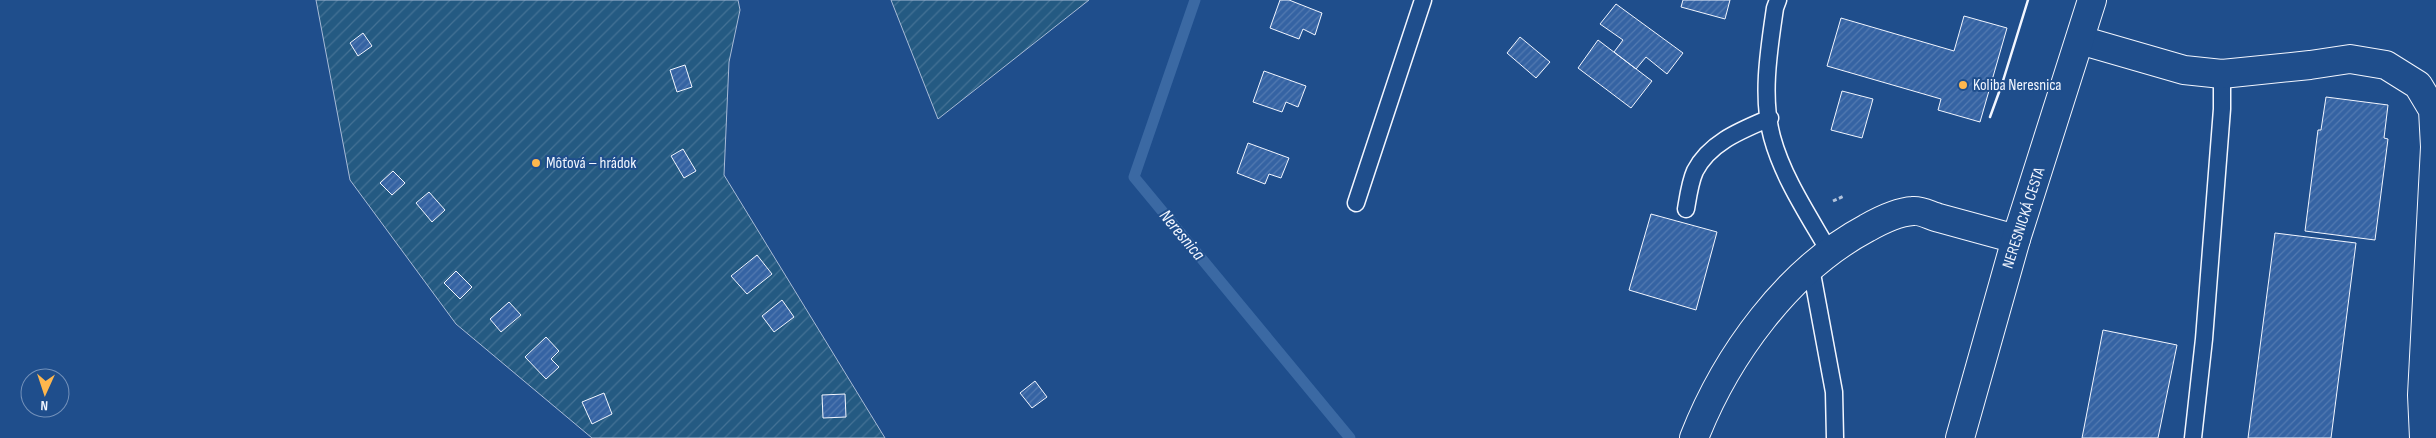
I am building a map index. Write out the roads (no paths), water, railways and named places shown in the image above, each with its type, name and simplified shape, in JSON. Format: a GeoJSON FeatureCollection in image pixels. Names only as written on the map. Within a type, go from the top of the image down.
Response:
{"type":"FeatureCollection","features":[{"type":"Feature","properties":{"kind":"street","name":"NERESNICKÁ CESTA"},"geometry":{"type":"LineString","coordinates":[[1960,438],[2016,239],[2092,0]]}},
{"type":"Feature","properties":{"kind":"street"},"geometry":{"type":"LineString","coordinates":[[2080,40],[2184,70],[2222,74],[2310,66],[2350,59],[2359,60],[2386,65],[2418,85],[2433,110],[2435,147],[2422,395],[2424,438]]}},
{"type":"Feature","properties":{"kind":"street"},"geometry":{"type":"LineString","coordinates":[[1694,438],[1704,412],[1738,354],[1769,313],[1821,260],[1852,236],[1883,219],[1914,211],[2016,239]]}},
{"type":"Feature","properties":{"kind":"lane"},"geometry":{"type":"LineString","coordinates":[[1356,203],[1423,0]]}},
{"type":"Feature","properties":{"kind":"lane"},"geometry":{"type":"LineString","coordinates":[[1778,0],[1767,66],[1772,136],[1821,260],[1834,392],[1835,438]]}},
{"type":"Feature","properties":{"kind":"lane"},"geometry":{"type":"LineString","coordinates":[[2193,438],[2204,339],[2222,109],[2222,74]]}},
{"type":"Feature","properties":{"kind":"lane"},"geometry":{"type":"LineString","coordinates":[[1686,209],[1694,172],[1702,159],[1725,138],[1770,118]]}},
{"type":"Feature","properties":{"kind":"waterway","name":"Neresnica"},"geometry":{"type":"LineString","coordinates":[[1195,0],[1134,177],[1350,438]]}},
{"type":"Feature","properties":{"kind":"place","name":"Koliba Neresnica"},"geometry":{"type":"Point","coordinates":[1963,85]}},
{"type":"Feature","properties":{"kind":"place","name":"Môťová – hrádok"},"geometry":{"type":"Point","coordinates":[536,163]}}]}
